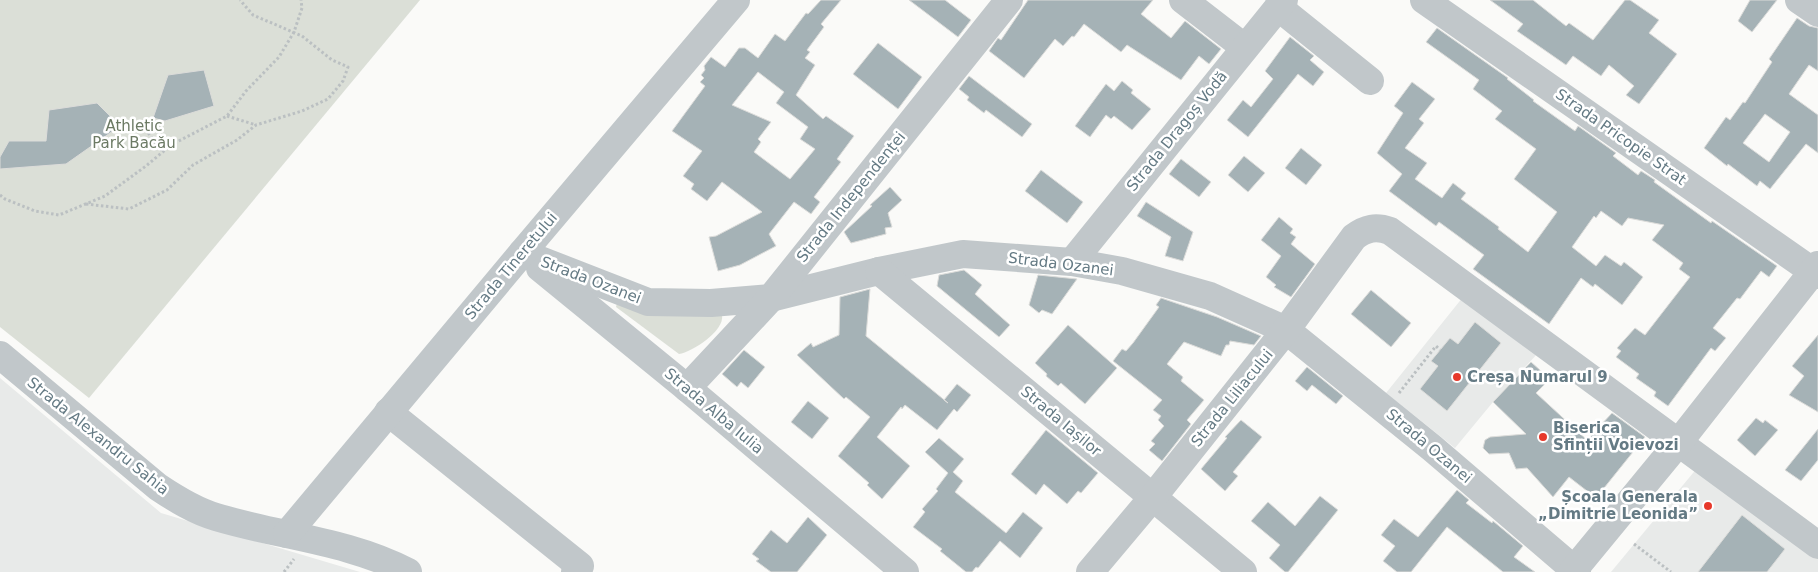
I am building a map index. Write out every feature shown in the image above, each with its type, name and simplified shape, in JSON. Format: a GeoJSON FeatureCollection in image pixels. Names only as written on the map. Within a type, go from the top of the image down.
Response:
{"type":"FeatureCollection","features":[{"type":"Feature","properties":{"kind":"street","name":"Strada Tineretului"},"geometry":{"type":"LineString","coordinates":[[287,534],[736,0]]}},
{"type":"Feature","properties":{"kind":"street","name":"Strada Independenței"},"geometry":{"type":"LineString","coordinates":[[687,388],[771,298],[1009,0]]}},
{"type":"Feature","properties":{"kind":"street"},"geometry":{"type":"LineString","coordinates":[[1183,0],[1244,47]]}},
{"type":"Feature","properties":{"kind":"street","name":"Strada Pricopie Strat"},"geometry":{"type":"LineString","coordinates":[[1424,0],[1816,270]]}},
{"type":"Feature","properties":{"kind":"street"},"geometry":{"type":"LineString","coordinates":[[1799,0],[1818,13]]}},
{"type":"Feature","properties":{"kind":"street"},"geometry":{"type":"LineString","coordinates":[[1281,3],[1370,81]]}},
{"type":"Feature","properties":{"kind":"street","name":"Strada Dragoș Vodă"},"geometry":{"type":"LineString","coordinates":[[1072,262],[1281,3]]}},
{"type":"Feature","properties":{"kind":"street","name":"Strada Liliacului"},"geometry":{"type":"LineString","coordinates":[[1090,572],[1153,498],[1286,330],[1354,237],[1362,231],[1375,228],[1390,231],[1679,442]]}},
{"type":"Feature","properties":{"kind":"street","name":"Strada Ozanei"},"geometry":{"type":"LineString","coordinates":[[522,253],[648,302],[711,303],[771,298],[879,271],[962,254],[1072,262],[1122,271],[1210,296],[1286,330],[1432,448],[1575,571]]}},
{"type":"Feature","properties":{"kind":"street","name":"Strada Alba Iulia"},"geometry":{"type":"LineString","coordinates":[[522,253],[687,388],[905,572]]}},
{"type":"Feature","properties":{"kind":"street"},"geometry":{"type":"LineString","coordinates":[[1575,571],[1816,270]]}},
{"type":"Feature","properties":{"kind":"street","name":"Strada Iașilor"},"geometry":{"type":"LineString","coordinates":[[879,271],[1243,572]]}},
{"type":"Feature","properties":{"kind":"street","name":"Strada Alexandru Sahia"},"geometry":{"type":"LineString","coordinates":[[0,355],[158,487],[184,504],[214,517],[377,557],[408,572]]}},
{"type":"Feature","properties":{"kind":"street"},"geometry":{"type":"LineString","coordinates":[[388,412],[580,566],[575,572]]}},
{"type":"Feature","properties":{"kind":"street"},"geometry":{"type":"LineString","coordinates":[[1679,442],[1818,545]]}},
{"type":"Feature","properties":{"kind":"path"},"geometry":{"type":"LineString","coordinates":[[86,204],[130,209],[167,190],[193,165],[237,140],[256,125],[302,111],[328,99],[343,81],[348,67],[332,60],[302,36],[254,15],[240,0]]}},
{"type":"Feature","properties":{"kind":"path"},"geometry":{"type":"LineString","coordinates":[[0,195],[4,199],[35,211],[59,215],[105,196],[171,145],[227,116],[246,91],[279,57],[294,32],[302,8],[301,0]]}},
{"type":"Feature","properties":{"kind":"path"},"geometry":{"type":"LineString","coordinates":[[227,116],[256,125]]}},
{"type":"Feature","properties":{"kind":"path"},"geometry":{"type":"LineString","coordinates":[[140,121],[163,152]]}},
{"type":"Feature","properties":{"kind":"path"},"geometry":{"type":"LineString","coordinates":[[1394,400],[1436,346],[1440,350]]}},
{"type":"Feature","properties":{"kind":"path"},"geometry":{"type":"LineString","coordinates":[[1634,544],[1671,572]]}},
{"type":"Feature","properties":{"kind":"shaded area","name":"Creșa Numarul 9"},"geometry":{"type":"Polygon","coordinates":[[[1463,297],[1538,353],[1493,402],[1455,448],[1386,393],[1463,297]]]}},
{"type":"Feature","properties":{"kind":"shaded area"},"geometry":{"type":"Polygon","coordinates":[[[0,378],[161,513],[360,572],[0,572],[0,378]]]}},
{"type":"Feature","properties":{"kind":"shaded area","name":"Școala Generala „Dimitrie Leonida”"},"geometry":{"type":"Polygon","coordinates":[[[1698,467],[1818,554],[1818,572],[1611,572],[1698,467]]]}},
{"type":"Feature","properties":{"kind":"green space","name":"Athletic Park Bacău"},"geometry":{"type":"Polygon","coordinates":[[[0,0],[420,0],[89,398],[0,327],[0,0]]]}},
{"type":"Feature","properties":{"kind":"green space"},"geometry":{"type":"Polygon","coordinates":[[[617,303],[722,315],[722,321],[706,340],[692,349],[679,354],[616,307],[617,303]]]}},
{"type":"Feature","properties":{"kind":"building"},"geometry":{"type":"Polygon","coordinates":[[[821,0],[841,0],[821,24],[824,27],[807,50],[810,52],[805,58],[815,65],[796,95],[823,119],[826,116],[854,136],[837,159],[841,162],[814,197],[820,202],[811,214],[794,202],[769,234],[776,246],[740,265],[718,271],[709,237],[716,236],[762,212],[722,182],[707,201],[691,189],[694,184],[683,176],[702,151],[672,131],[705,86],[700,82],[704,78],[701,75],[705,70],[704,66],[711,57],[725,67],[739,48],[745,48],[758,58],[775,34],[785,41],[806,13],[808,14],[821,0]],[[758,72],[732,105],[771,122],[758,139],[761,142],[754,152],[790,179],[815,149],[800,139],[808,127],[776,103],[784,92],[758,72]]]}},
{"type":"Feature","properties":{"kind":"building"},"geometry":{"type":"Polygon","coordinates":[[[909,0],[945,0],[971,20],[958,37],[909,0]]]}},
{"type":"Feature","properties":{"kind":"building"},"geometry":{"type":"Polygon","coordinates":[[[1028,0],[1153,0],[1141,14],[1171,38],[1185,21],[1221,49],[1209,64],[1199,56],[1181,80],[1127,45],[1121,52],[1084,24],[1074,37],[1072,36],[1063,46],[1055,39],[1024,78],[989,51],[998,38],[1001,40],[1028,0]]]}},
{"type":"Feature","properties":{"kind":"building"},"geometry":{"type":"Polygon","coordinates":[[[1490,0],[1533,0],[1566,26],[1569,23],[1593,40],[1625,0],[1630,0],[1659,20],[1649,33],[1677,54],[1639,104],[1626,95],[1634,86],[1609,65],[1601,76],[1573,56],[1566,65],[1517,31],[1523,24],[1490,0]]]}},
{"type":"Feature","properties":{"kind":"building"},"geometry":{"type":"Polygon","coordinates":[[[1750,0],[1777,0],[1752,32],[1738,21],[1750,0]]]}},
{"type":"Feature","properties":{"kind":"building"},"geometry":{"type":"Polygon","coordinates":[[[1797,18],[1809,26],[1818,28],[1818,71],[1809,65],[1789,94],[1818,115],[1818,153],[1806,144],[1770,189],[1760,181],[1757,186],[1704,148],[1726,117],[1730,120],[1743,102],[1745,103],[1772,62],[1769,59],[1797,18]],[[1765,114],[1743,143],[1769,162],[1790,132],[1765,114]]]}},
{"type":"Feature","properties":{"kind":"building"},"geometry":{"type":"Polygon","coordinates":[[[1437,28],[1508,78],[1533,101],[1575,131],[1578,126],[1616,153],[1613,156],[1638,175],[1641,171],[1655,180],[1654,182],[1711,223],[1712,221],[1777,266],[1769,277],[1761,271],[1740,299],[1737,298],[1713,328],[1726,338],[1715,351],[1711,348],[1668,406],[1654,396],[1656,392],[1636,378],[1639,374],[1616,357],[1621,351],[1617,348],[1635,328],[1645,335],[1690,277],[1679,269],[1683,263],[1652,240],[1664,225],[1628,218],[1622,226],[1601,211],[1596,218],[1594,216],[1572,247],[1596,266],[1605,255],[1621,266],[1624,262],[1643,277],[1622,305],[1595,284],[1593,287],[1581,278],[1549,324],[1473,269],[1484,255],[1439,222],[1436,226],[1389,191],[1402,174],[1377,153],[1403,113],[1394,106],[1412,82],[1435,99],[1419,119],[1424,123],[1405,148],[1427,163],[1415,179],[1442,198],[1453,183],[1466,193],[1461,199],[1499,227],[1498,229],[1528,252],[1557,212],[1514,179],[1536,149],[1495,119],[1502,111],[1473,89],[1479,80],[1426,42],[1437,28]]]}},
{"type":"Feature","properties":{"kind":"building"},"geometry":{"type":"Polygon","coordinates":[[[1290,37],[1314,56],[1310,60],[1324,72],[1313,86],[1298,74],[1248,137],[1227,120],[1243,100],[1251,107],[1273,79],[1265,71],[1290,37]]]}},
{"type":"Feature","properties":{"kind":"building"},"geometry":{"type":"Polygon","coordinates":[[[878,43],[922,77],[898,109],[853,74],[878,43]]]}},
{"type":"Feature","properties":{"kind":"building"},"geometry":{"type":"Polygon","coordinates":[[[204,70],[214,106],[165,121],[153,118],[168,75],[204,70]]]}},
{"type":"Feature","properties":{"kind":"building"},"geometry":{"type":"Polygon","coordinates":[[[969,76],[1032,124],[1022,137],[986,110],[984,113],[967,100],[969,97],[959,89],[969,76]]]}},
{"type":"Feature","properties":{"kind":"building"},"geometry":{"type":"Polygon","coordinates":[[[1122,81],[1133,90],[1131,93],[1151,109],[1132,130],[1114,116],[1111,119],[1106,115],[1090,137],[1075,126],[1106,84],[1114,91],[1122,81]]]}},
{"type":"Feature","properties":{"kind":"building"},"geometry":{"type":"Polygon","coordinates":[[[97,103],[120,126],[66,164],[0,169],[0,157],[9,141],[46,141],[49,110],[97,103]]]}},
{"type":"Feature","properties":{"kind":"building"},"geometry":{"type":"Polygon","coordinates":[[[1301,148],[1322,165],[1306,185],[1285,168],[1301,148]]]}},
{"type":"Feature","properties":{"kind":"building"},"geometry":{"type":"Polygon","coordinates":[[[1244,156],[1265,173],[1248,192],[1228,175],[1244,156]]]}},
{"type":"Feature","properties":{"kind":"building"},"geometry":{"type":"Polygon","coordinates":[[[1181,159],[1211,182],[1199,197],[1169,174],[1181,159]]]}},
{"type":"Feature","properties":{"kind":"building"},"geometry":{"type":"Polygon","coordinates":[[[1041,170],[1083,202],[1067,223],[1025,191],[1041,170]]]}},
{"type":"Feature","properties":{"kind":"building"},"geometry":{"type":"Polygon","coordinates":[[[890,187],[902,200],[888,213],[892,227],[885,228],[886,234],[851,243],[844,232],[890,187]]]}},
{"type":"Feature","properties":{"kind":"building"},"geometry":{"type":"Polygon","coordinates":[[[1146,202],[1193,232],[1183,261],[1165,256],[1171,237],[1137,216],[1146,202]]]}},
{"type":"Feature","properties":{"kind":"building"},"geometry":{"type":"Polygon","coordinates":[[[1279,217],[1293,229],[1290,233],[1296,237],[1291,244],[1315,264],[1291,297],[1274,287],[1276,285],[1266,277],[1281,256],[1261,240],[1279,217]]]}},
{"type":"Feature","properties":{"kind":"building"},"geometry":{"type":"Polygon","coordinates":[[[964,270],[982,285],[975,294],[1010,325],[999,337],[937,286],[939,275],[964,270]]]}},
{"type":"Feature","properties":{"kind":"building"},"geometry":{"type":"Polygon","coordinates":[[[1038,275],[1077,279],[1052,314],[1042,310],[1039,313],[1029,305],[1038,275]]]}},
{"type":"Feature","properties":{"kind":"building"},"geometry":{"type":"Polygon","coordinates":[[[870,289],[866,336],[944,400],[957,384],[971,395],[957,412],[954,409],[937,430],[905,405],[902,409],[901,407],[877,437],[910,466],[882,499],[867,485],[869,483],[838,456],[870,417],[846,397],[844,399],[797,355],[811,343],[813,347],[839,335],[840,297],[870,289]]]}},
{"type":"Feature","properties":{"kind":"building"},"geometry":{"type":"Polygon","coordinates":[[[1371,290],[1411,323],[1391,347],[1351,314],[1371,290]]]}},
{"type":"Feature","properties":{"kind":"building"},"geometry":{"type":"Polygon","coordinates":[[[1161,298],[1217,317],[1261,336],[1254,345],[1230,341],[1221,356],[1184,342],[1167,364],[1183,377],[1181,381],[1204,400],[1187,420],[1191,424],[1162,461],[1149,450],[1155,444],[1151,441],[1164,426],[1158,420],[1161,416],[1153,410],[1162,400],[1113,361],[1122,349],[1126,351],[1133,343],[1159,307],[1156,305],[1161,298]]]}},
{"type":"Feature","properties":{"kind":"building"},"geometry":{"type":"Polygon","coordinates":[[[1475,322],[1501,343],[1447,411],[1420,389],[1438,366],[1431,361],[1450,338],[1458,344],[1475,322]]]}},
{"type":"Feature","properties":{"kind":"building"},"geometry":{"type":"Polygon","coordinates":[[[1068,325],[1117,368],[1085,404],[1061,383],[1058,386],[1035,363],[1068,325]]]}},
{"type":"Feature","properties":{"kind":"building"},"geometry":{"type":"Polygon","coordinates":[[[1818,335],[1818,412],[1789,395],[1804,376],[1792,366],[1818,335]]]}},
{"type":"Feature","properties":{"kind":"building"},"geometry":{"type":"Polygon","coordinates":[[[744,350],[765,367],[748,388],[741,382],[737,387],[722,374],[744,350]]]}},
{"type":"Feature","properties":{"kind":"building"},"geometry":{"type":"Polygon","coordinates":[[[1531,362],[1550,379],[1536,393],[1587,440],[1612,413],[1645,437],[1596,498],[1569,477],[1553,497],[1527,468],[1516,469],[1509,453],[1489,454],[1483,448],[1485,440],[1490,437],[1526,434],[1493,402],[1531,362]]]}},
{"type":"Feature","properties":{"kind":"building"},"geometry":{"type":"Polygon","coordinates":[[[1307,367],[1343,396],[1336,404],[1312,385],[1307,391],[1295,381],[1307,367]]]}},
{"type":"Feature","properties":{"kind":"building"},"geometry":{"type":"Polygon","coordinates":[[[808,401],[829,418],[812,439],[791,422],[808,401]]]}},
{"type":"Feature","properties":{"kind":"building"},"geometry":{"type":"Polygon","coordinates":[[[1756,418],[1763,423],[1765,420],[1778,430],[1755,456],[1737,440],[1756,418]]]}},
{"type":"Feature","properties":{"kind":"building"},"geometry":{"type":"Polygon","coordinates":[[[1241,420],[1262,437],[1233,472],[1238,476],[1225,491],[1201,469],[1227,438],[1225,437],[1241,420]]]}},
{"type":"Feature","properties":{"kind":"building"},"geometry":{"type":"Polygon","coordinates":[[[1818,429],[1818,460],[1801,481],[1785,470],[1818,429]]]}},
{"type":"Feature","properties":{"kind":"building"},"geometry":{"type":"Polygon","coordinates":[[[1046,430],[1098,473],[1081,493],[1078,491],[1067,504],[1044,484],[1036,495],[1011,474],[1046,430]]]}},
{"type":"Feature","properties":{"kind":"building"},"geometry":{"type":"Polygon","coordinates":[[[939,438],[964,459],[953,472],[963,481],[955,492],[1006,533],[1023,512],[1043,528],[1020,558],[1000,541],[978,568],[976,567],[972,572],[966,572],[940,551],[942,549],[913,527],[925,512],[922,509],[938,491],[936,489],[948,473],[925,452],[939,438]]]}},
{"type":"Feature","properties":{"kind":"building"},"geometry":{"type":"Polygon","coordinates":[[[1457,490],[1469,500],[1466,503],[1492,523],[1493,521],[1523,546],[1514,557],[1535,572],[1503,572],[1447,527],[1411,572],[1397,572],[1383,561],[1395,546],[1381,535],[1394,519],[1418,537],[1457,490]]]}},
{"type":"Feature","properties":{"kind":"building"},"geometry":{"type":"Polygon","coordinates":[[[1320,496],[1338,510],[1288,572],[1285,572],[1269,558],[1280,545],[1251,521],[1268,502],[1295,526],[1320,496]]]}},
{"type":"Feature","properties":{"kind":"building"},"geometry":{"type":"Polygon","coordinates":[[[1742,515],[1785,549],[1767,572],[1698,572],[1742,515]]]}},
{"type":"Feature","properties":{"kind":"building"},"geometry":{"type":"Polygon","coordinates":[[[808,517],[827,535],[797,572],[771,572],[756,561],[759,559],[752,554],[771,530],[787,543],[808,517]]]}},
{"type":"Feature","properties":{"kind":"place","name":"Creșa Numarul 9"},"geometry":{"type":"Point","coordinates":[1457,377]}},
{"type":"Feature","properties":{"kind":"place","name":"Biserica Sfinții Voievozi"},"geometry":{"type":"Point","coordinates":[1543,437]}},
{"type":"Feature","properties":{"kind":"place","name":"Școala Generala „Dimitrie Leonida”"},"geometry":{"type":"Point","coordinates":[1708,506]}}]}
